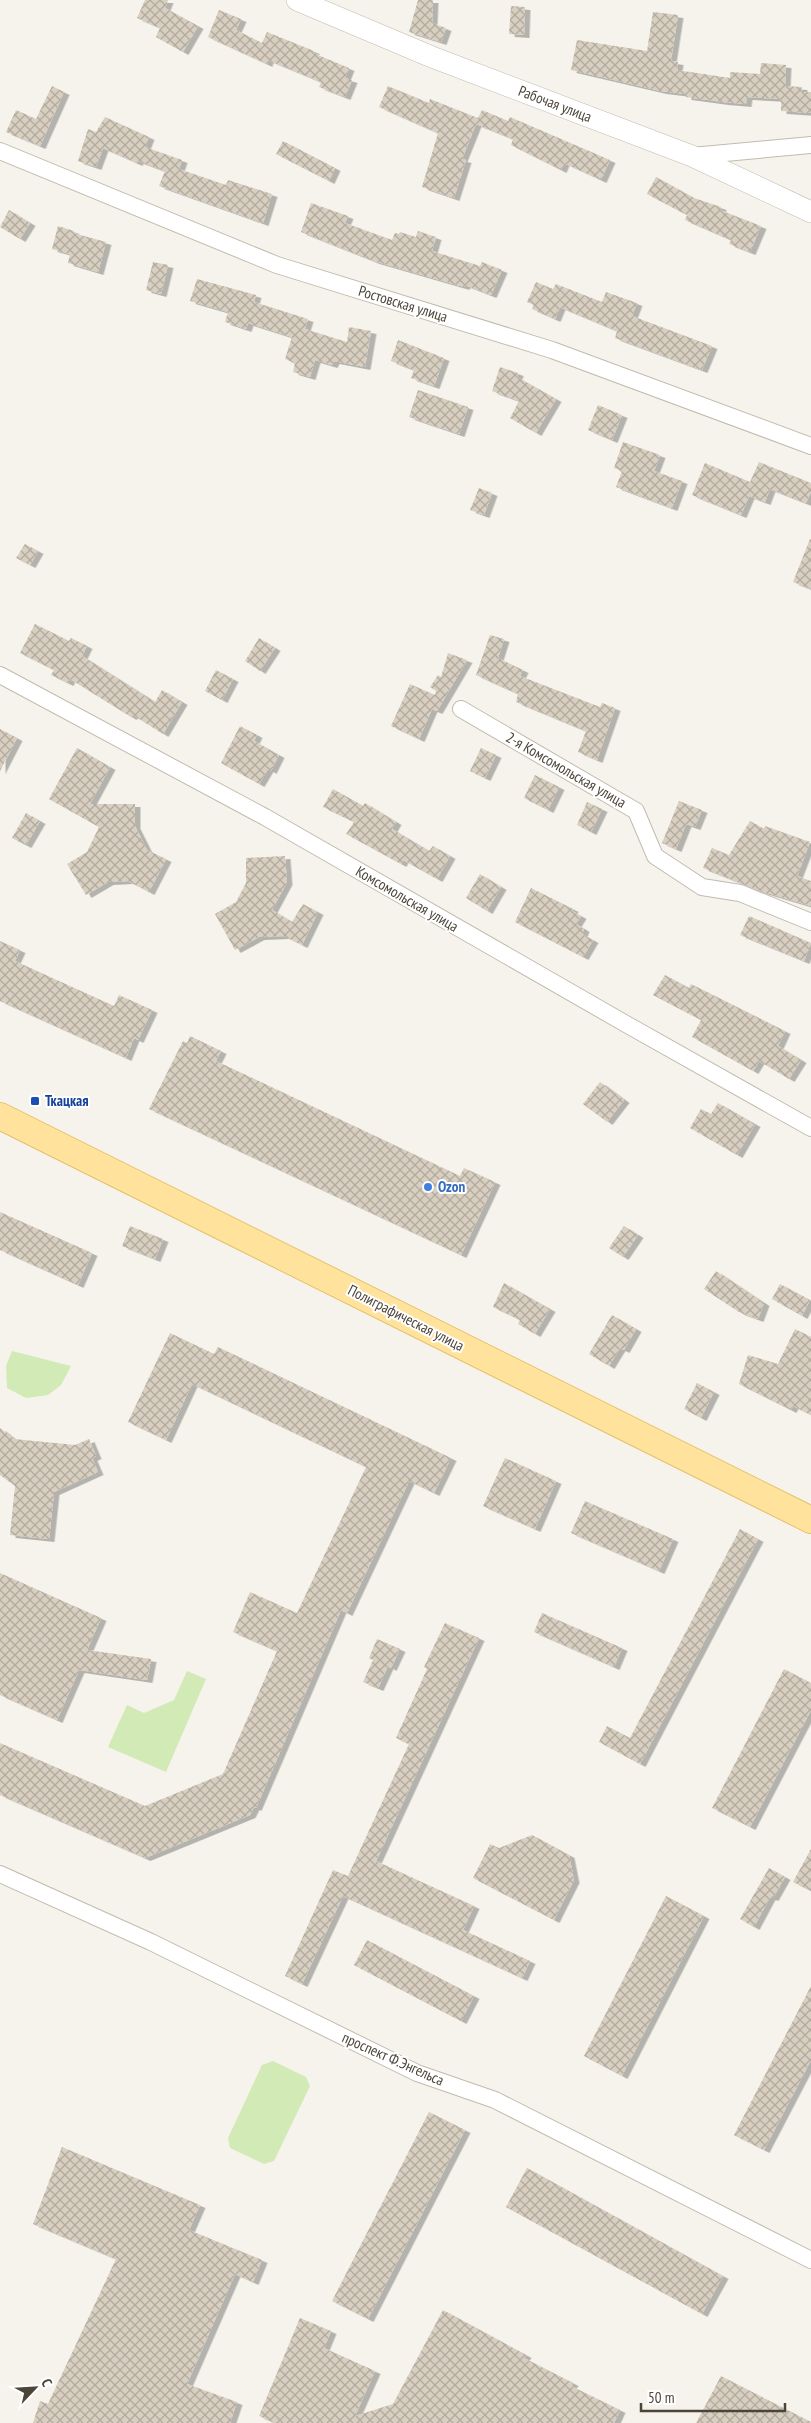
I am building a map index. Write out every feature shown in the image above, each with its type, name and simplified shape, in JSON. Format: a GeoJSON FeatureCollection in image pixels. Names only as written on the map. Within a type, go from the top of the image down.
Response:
{"type":"FeatureCollection","features":[{"type":"Feature","properties":{"kind":"main road","name":"Полиграфическая улица"},"geometry":{"type":"LineString","coordinates":[[0,1116],[811,1520]]}},
{"type":"Feature","properties":{"kind":"street","name":"Рабочая улица"},"geometry":{"type":"LineString","coordinates":[[297,0],[432,57],[692,156],[811,212]]}},
{"type":"Feature","properties":{"kind":"street"},"geometry":{"type":"LineString","coordinates":[[692,156],[811,145]]}},
{"type":"Feature","properties":{"kind":"street","name":"Ростовская улица"},"geometry":{"type":"LineString","coordinates":[[0,151],[277,265],[552,350],[811,446]]}},
{"type":"Feature","properties":{"kind":"street","name":"Комсомольская улица"},"geometry":{"type":"LineString","coordinates":[[0,675],[265,817],[811,1128]]}},
{"type":"Feature","properties":{"kind":"street","name":"2-я Комсомольская улица"},"geometry":{"type":"LineString","coordinates":[[461,709],[636,811],[655,856],[702,887],[740,893],[811,922]]}},
{"type":"Feature","properties":{"kind":"street","name":"проспект Ф.Энгельса"},"geometry":{"type":"LineString","coordinates":[[0,1874],[151,1942],[417,2073],[495,2100],[811,2260]]}},
{"type":"Feature","properties":{"kind":"green space"},"geometry":{"type":"Polygon","coordinates":[[[12,1351],[71,1366],[61,1385],[48,1395],[26,1398],[7,1388],[6,1366],[12,1351]]]}},
{"type":"Feature","properties":{"kind":"green space"},"geometry":{"type":"Polygon","coordinates":[[[187,1671],[206,1679],[166,1772],[108,1747],[127,1705],[144,1713],[174,1700],[187,1671]]]}},
{"type":"Feature","properties":{"kind":"green space"},"geometry":{"type":"Polygon","coordinates":[[[273,2061],[306,2077],[310,2086],[274,2161],[264,2164],[230,2148],[228,2138],[262,2065],[273,2061]]]}},
{"type":"Feature","properties":{"kind":"building"},"geometry":{"type":"Polygon","coordinates":[[[145,0],[168,0],[165,8],[198,26],[183,52],[156,37],[160,28],[137,18],[145,0]]]}},
{"type":"Feature","properties":{"kind":"building"},"geometry":{"type":"Polygon","coordinates":[[[418,0],[433,0],[432,23],[446,28],[441,42],[409,32],[418,0]]]}},
{"type":"Feature","properties":{"kind":"building"},"geometry":{"type":"Polygon","coordinates":[[[511,6],[525,7],[524,35],[509,34],[511,6]]]}},
{"type":"Feature","properties":{"kind":"building"},"geometry":{"type":"Polygon","coordinates":[[[219,10],[241,19],[236,30],[262,43],[267,32],[349,68],[345,78],[352,80],[345,97],[319,87],[321,82],[268,60],[267,64],[208,37],[219,10]]]}},
{"type":"Feature","properties":{"kind":"building"},"geometry":{"type":"Polygon","coordinates":[[[653,12],[678,15],[671,61],[678,62],[677,70],[730,78],[730,72],[760,74],[761,63],[786,65],[785,86],[802,87],[801,92],[811,92],[811,113],[781,111],[781,99],[747,97],[746,104],[686,97],[686,94],[661,91],[571,70],[577,40],[647,51],[653,12]]]}},
{"type":"Feature","properties":{"kind":"building"},"geometry":{"type":"Polygon","coordinates":[[[52,86],[64,92],[40,146],[6,132],[16,110],[36,119],[52,86]]]}},
{"type":"Feature","properties":{"kind":"building"},"geometry":{"type":"Polygon","coordinates":[[[388,86],[429,103],[430,99],[478,118],[482,110],[508,121],[510,117],[610,160],[601,180],[564,163],[561,170],[511,145],[513,139],[476,124],[462,159],[466,160],[454,198],[422,187],[438,133],[379,107],[388,86]]]}},
{"type":"Feature","properties":{"kind":"building"},"geometry":{"type":"Polygon","coordinates":[[[105,117],[149,137],[145,147],[182,160],[179,169],[226,185],[228,180],[272,194],[263,223],[159,186],[165,171],[138,161],[137,163],[103,148],[96,167],[78,161],[88,129],[96,132],[105,117]]]}},
{"type":"Feature","properties":{"kind":"building"},"geometry":{"type":"Polygon","coordinates":[[[283,141],[335,168],[329,181],[276,154],[283,141]]]}},
{"type":"Feature","properties":{"kind":"building"},"geometry":{"type":"Polygon","coordinates":[[[656,177],[694,198],[721,207],[720,210],[761,226],[750,252],[729,244],[731,240],[685,220],[687,215],[647,194],[656,177]]]}},
{"type":"Feature","properties":{"kind":"building"},"geometry":{"type":"Polygon","coordinates":[[[311,203],[348,216],[345,223],[392,240],[395,233],[399,234],[400,232],[416,237],[418,231],[436,237],[432,251],[480,266],[482,262],[502,270],[491,295],[465,285],[464,287],[374,261],[301,232],[311,203]]]}},
{"type":"Feature","properties":{"kind":"building"},"geometry":{"type":"Polygon","coordinates":[[[9,210],[30,223],[20,239],[0,227],[9,210]]]}},
{"type":"Feature","properties":{"kind":"building"},"geometry":{"type":"Polygon","coordinates":[[[58,226],[74,231],[73,233],[106,242],[98,272],[68,263],[70,254],[52,249],[58,226]]]}},
{"type":"Feature","properties":{"kind":"building"},"geometry":{"type":"Polygon","coordinates":[[[153,262],[168,265],[161,294],[146,290],[153,262]]]}},
{"type":"Feature","properties":{"kind":"building"},"geometry":{"type":"Polygon","coordinates":[[[197,279],[256,295],[254,302],[308,319],[305,329],[347,342],[349,327],[371,331],[365,367],[334,361],[332,365],[315,360],[310,377],[293,372],[295,363],[285,359],[292,337],[248,323],[246,329],[225,322],[228,312],[190,301],[197,279]]]}},
{"type":"Feature","properties":{"kind":"building"},"geometry":{"type":"Polygon","coordinates":[[[536,282],[553,289],[556,284],[602,302],[606,292],[637,303],[632,316],[712,346],[702,370],[615,338],[617,331],[560,307],[555,319],[532,309],[534,305],[527,302],[536,282]]]}},
{"type":"Feature","properties":{"kind":"building"},"geometry":{"type":"Polygon","coordinates":[[[398,340],[444,358],[434,386],[411,378],[414,370],[391,361],[398,340]]]}},
{"type":"Feature","properties":{"kind":"building"},"geometry":{"type":"Polygon","coordinates":[[[500,367],[518,373],[517,377],[556,399],[536,433],[510,418],[519,401],[492,391],[500,367]]]}},
{"type":"Feature","properties":{"kind":"building"},"geometry":{"type":"Polygon","coordinates":[[[418,390],[468,407],[459,434],[409,417],[418,390]]]}},
{"type":"Feature","properties":{"kind":"building"},"geometry":{"type":"Polygon","coordinates":[[[598,405],[622,415],[612,440],[588,430],[598,405]]]}},
{"type":"Feature","properties":{"kind":"building"},"geometry":{"type":"Polygon","coordinates":[[[623,442],[660,455],[654,471],[682,481],[672,508],[616,487],[622,471],[614,468],[623,442]]]}},
{"type":"Feature","properties":{"kind":"building"},"geometry":{"type":"Polygon","coordinates":[[[759,462],[811,483],[811,492],[806,503],[770,489],[765,502],[749,496],[741,515],[692,495],[705,463],[750,482],[759,462]]]}},
{"type":"Feature","properties":{"kind":"building"},"geometry":{"type":"Polygon","coordinates":[[[479,488],[492,493],[484,515],[470,510],[479,488]]]}},
{"type":"Feature","properties":{"kind":"building"},"geometry":{"type":"Polygon","coordinates":[[[811,540],[811,589],[793,582],[811,540]]]}},
{"type":"Feature","properties":{"kind":"building"},"geometry":{"type":"Polygon","coordinates":[[[25,544],[38,551],[30,565],[16,558],[25,544]]]}},
{"type":"Feature","properties":{"kind":"building"},"geometry":{"type":"Polygon","coordinates":[[[35,624],[69,641],[71,638],[87,646],[82,656],[155,702],[162,690],[182,702],[163,734],[133,715],[131,717],[70,679],[68,683],[51,675],[54,670],[20,653],[35,624]]]}},
{"type":"Feature","properties":{"kind":"building"},"geometry":{"type":"Polygon","coordinates":[[[490,635],[504,639],[498,658],[523,670],[520,676],[600,707],[602,703],[615,708],[597,760],[578,752],[586,731],[516,702],[518,694],[476,675],[490,635]]]}},
{"type":"Feature","properties":{"kind":"building"},"geometry":{"type":"Polygon","coordinates":[[[259,638],[275,648],[260,671],[245,661],[259,638]]]}},
{"type":"Feature","properties":{"kind":"building"},"geometry":{"type":"Polygon","coordinates":[[[448,653],[467,660],[437,711],[432,709],[419,739],[391,726],[410,684],[435,695],[436,691],[430,687],[438,675],[441,677],[448,653]]]}},
{"type":"Feature","properties":{"kind":"building"},"geometry":{"type":"Polygon","coordinates":[[[216,670],[233,679],[222,700],[205,691],[216,670]]]}},
{"type":"Feature","properties":{"kind":"building"},"geometry":{"type":"Polygon","coordinates":[[[240,726],[257,735],[254,741],[279,755],[271,771],[268,769],[259,784],[221,763],[240,726]]]}},
{"type":"Feature","properties":{"kind":"building"},"geometry":{"type":"Polygon","coordinates":[[[0,729],[17,738],[0,771],[0,729]]]}},
{"type":"Feature","properties":{"kind":"building"},"geometry":{"type":"Polygon","coordinates":[[[77,748],[110,767],[90,804],[135,804],[135,826],[147,850],[166,859],[149,892],[128,881],[108,882],[86,895],[67,864],[87,852],[99,827],[49,799],[77,748]]]}},
{"type":"Feature","properties":{"kind":"building"},"geometry":{"type":"Polygon","coordinates":[[[481,748],[496,755],[485,778],[470,771],[481,748]]]}},
{"type":"Feature","properties":{"kind":"building"},"geometry":{"type":"Polygon","coordinates":[[[535,775],[559,787],[548,810],[524,798],[535,775]]]}},
{"type":"Feature","properties":{"kind":"building"},"geometry":{"type":"Polygon","coordinates":[[[333,789],[363,806],[365,803],[396,822],[392,829],[429,851],[433,846],[450,856],[437,879],[403,860],[401,864],[346,834],[354,822],[323,807],[333,789]]]}},
{"type":"Feature","properties":{"kind":"building"},"geometry":{"type":"Polygon","coordinates":[[[679,801],[702,810],[695,827],[686,824],[676,849],[662,843],[679,801]]]}},
{"type":"Feature","properties":{"kind":"building"},"geometry":{"type":"Polygon","coordinates":[[[587,802],[602,809],[591,832],[577,825],[587,802]]]}},
{"type":"Feature","properties":{"kind":"building"},"geometry":{"type":"Polygon","coordinates":[[[26,813],[40,821],[26,845],[12,838],[26,813]]]}},
{"type":"Feature","properties":{"kind":"building"},"geometry":{"type":"Polygon","coordinates":[[[750,821],[764,829],[765,826],[810,842],[797,876],[811,881],[811,906],[761,891],[703,868],[712,848],[729,855],[750,821]]]}},
{"type":"Feature","properties":{"kind":"building"},"geometry":{"type":"Polygon","coordinates":[[[285,856],[287,882],[272,910],[292,922],[303,904],[318,912],[302,945],[284,936],[259,937],[235,950],[215,914],[236,902],[246,883],[246,858],[285,856]]]}},
{"type":"Feature","properties":{"kind":"building"},"geometry":{"type":"Polygon","coordinates":[[[480,874],[501,887],[487,911],[466,898],[480,874]]]}},
{"type":"Feature","properties":{"kind":"building"},"geometry":{"type":"Polygon","coordinates":[[[531,888],[573,909],[572,911],[581,916],[576,924],[584,929],[582,934],[593,940],[583,957],[515,922],[531,888]]]}},
{"type":"Feature","properties":{"kind":"building"},"geometry":{"type":"Polygon","coordinates":[[[749,916],[811,943],[804,961],[740,935],[749,916]]]}},
{"type":"Feature","properties":{"kind":"building"},"geometry":{"type":"Polygon","coordinates":[[[0,941],[20,950],[15,961],[114,1006],[119,995],[152,1010],[138,1040],[134,1038],[126,1058],[0,1001],[0,941]]]}},
{"type":"Feature","properties":{"kind":"building"},"geometry":{"type":"Polygon","coordinates":[[[665,975],[689,988],[691,984],[785,1031],[778,1046],[801,1060],[789,1079],[759,1061],[753,1071],[692,1037],[701,1020],[653,995],[665,975]]]}},
{"type":"Feature","properties":{"kind":"building"},"geometry":{"type":"Polygon","coordinates":[[[190,1036],[221,1051],[216,1061],[460,1176],[464,1168],[495,1182],[461,1255],[149,1109],[183,1041],[187,1043],[190,1036]]]}},
{"type":"Feature","properties":{"kind":"building"},"geometry":{"type":"Polygon","coordinates":[[[600,1082],[624,1100],[607,1122],[583,1104],[600,1082]]]}},
{"type":"Feature","properties":{"kind":"building"},"geometry":{"type":"Polygon","coordinates":[[[718,1103],[755,1124],[737,1155],[690,1128],[701,1109],[711,1114],[718,1103]]]}},
{"type":"Feature","properties":{"kind":"building"},"geometry":{"type":"Polygon","coordinates":[[[0,1212],[92,1253],[78,1285],[0,1250],[0,1212]]]}},
{"type":"Feature","properties":{"kind":"building"},"geometry":{"type":"Polygon","coordinates":[[[130,1226],[163,1239],[155,1259],[122,1246],[130,1226]]]}},
{"type":"Feature","properties":{"kind":"building"},"geometry":{"type":"Polygon","coordinates":[[[624,1226],[638,1235],[623,1257],[609,1248],[624,1226]]]}},
{"type":"Feature","properties":{"kind":"building"},"geometry":{"type":"Polygon","coordinates":[[[716,1271],[764,1303],[758,1319],[739,1312],[704,1289],[716,1271]]]}},
{"type":"Feature","properties":{"kind":"building"},"geometry":{"type":"Polygon","coordinates":[[[504,1283],[550,1309],[535,1334],[518,1324],[520,1320],[493,1307],[504,1283]]]}},
{"type":"Feature","properties":{"kind":"building"},"geometry":{"type":"Polygon","coordinates":[[[780,1284],[810,1300],[802,1316],[772,1299],[780,1284]]]}},
{"type":"Feature","properties":{"kind":"building"},"geometry":{"type":"Polygon","coordinates":[[[612,1315],[636,1329],[624,1350],[620,1348],[609,1366],[589,1354],[612,1315]]]}},
{"type":"Feature","properties":{"kind":"building"},"geometry":{"type":"Polygon","coordinates":[[[795,1329],[811,1337],[811,1415],[793,1406],[791,1410],[739,1384],[748,1355],[778,1364],[795,1329]]]}},
{"type":"Feature","properties":{"kind":"building"},"geometry":{"type":"Polygon","coordinates":[[[170,1333],[214,1354],[218,1347],[451,1458],[434,1493],[409,1481],[347,1613],[341,1610],[256,1808],[254,1807],[250,1815],[145,1858],[0,1795],[0,1743],[145,1806],[223,1774],[277,1651],[233,1632],[250,1592],[297,1613],[366,1467],[192,1384],[166,1440],[128,1422],[170,1333]]]}},
{"type":"Feature","properties":{"kind":"building"},"geometry":{"type":"Polygon","coordinates":[[[697,1383],[714,1392],[701,1418],[684,1409],[697,1383]]]}},
{"type":"Feature","properties":{"kind":"building"},"geometry":{"type":"Polygon","coordinates":[[[0,1428],[14,1439],[75,1445],[89,1439],[96,1456],[92,1458],[98,1472],[54,1492],[49,1539],[10,1535],[15,1486],[0,1475],[0,1428]]]}},
{"type":"Feature","properties":{"kind":"building"},"geometry":{"type":"Polygon","coordinates":[[[505,1458],[556,1481],[535,1529],[483,1506],[505,1458]]]}},
{"type":"Feature","properties":{"kind":"building"},"geometry":{"type":"Polygon","coordinates":[[[585,1501],[673,1539],[659,1571],[571,1533],[585,1501]]]}},
{"type":"Feature","properties":{"kind":"building"},"geometry":{"type":"Polygon","coordinates":[[[740,1529],[758,1539],[640,1764],[599,1742],[607,1726],[630,1738],[740,1529]]]}},
{"type":"Feature","properties":{"kind":"building"},"geometry":{"type":"Polygon","coordinates":[[[0,1573],[101,1618],[87,1650],[151,1659],[147,1680],[79,1670],[57,1720],[0,1695],[0,1573]]]}},
{"type":"Feature","properties":{"kind":"building"},"geometry":{"type":"Polygon","coordinates":[[[542,1613],[622,1648],[614,1667],[534,1632],[542,1613]]]}},
{"type":"Feature","properties":{"kind":"building"},"geometry":{"type":"Polygon","coordinates":[[[445,1623],[479,1638],[376,1861],[474,1906],[463,1930],[530,1961],[522,1978],[343,1896],[302,1984],[285,1976],[333,1870],[348,1876],[409,1744],[396,1738],[427,1669],[424,1667],[445,1623]]]}},
{"type":"Feature","properties":{"kind":"building"},"geometry":{"type":"Polygon","coordinates":[[[377,1639],[400,1649],[391,1668],[388,1666],[378,1688],[363,1682],[373,1660],[369,1658],[377,1639]]]}},
{"type":"Feature","properties":{"kind":"building"},"geometry":{"type":"Polygon","coordinates":[[[784,1669],[811,1683],[811,1710],[750,1827],[712,1808],[784,1669]]]}},
{"type":"Feature","properties":{"kind":"building"},"geometry":{"type":"Polygon","coordinates":[[[532,1835],[569,1855],[574,1880],[554,1920],[473,1878],[490,1844],[499,1848],[532,1835]]]}},
{"type":"Feature","properties":{"kind":"building"},"geometry":{"type":"Polygon","coordinates":[[[811,1849],[811,1891],[793,1882],[811,1849]]]}},
{"type":"Feature","properties":{"kind":"building"},"geometry":{"type":"Polygon","coordinates":[[[769,1868],[785,1877],[773,1898],[770,1897],[754,1927],[740,1919],[769,1868]]]}},
{"type":"Feature","properties":{"kind":"building"},"geometry":{"type":"Polygon","coordinates":[[[666,1896],[704,1916],[622,2076],[584,2056],[666,1896]]]}},
{"type":"Feature","properties":{"kind":"building"},"geometry":{"type":"Polygon","coordinates":[[[367,1940],[474,1996],[461,2021],[354,1965],[367,1940]]]}},
{"type":"Feature","properties":{"kind":"building"},"geometry":{"type":"Polygon","coordinates":[[[811,1986],[811,2060],[764,2150],[734,2135],[811,1986]]]}},
{"type":"Feature","properties":{"kind":"building"},"geometry":{"type":"Polygon","coordinates":[[[429,2112],[465,2130],[368,2319],[332,2301],[429,2112]]]}},
{"type":"Feature","properties":{"kind":"building"},"geometry":{"type":"Polygon","coordinates":[[[62,2147],[200,2205],[189,2230],[262,2260],[253,2282],[235,2274],[187,2384],[237,2402],[230,2423],[33,2423],[40,2401],[48,2404],[116,2259],[33,2224],[62,2147]]]}},
{"type":"Feature","properties":{"kind":"building"},"geometry":{"type":"Polygon","coordinates":[[[527,2168],[723,2276],[702,2314],[506,2207],[527,2168]]]}},
{"type":"Feature","properties":{"kind":"building"},"geometry":{"type":"Polygon","coordinates":[[[443,2310],[526,2355],[524,2358],[573,2383],[571,2386],[620,2410],[614,2423],[275,2423],[259,2416],[300,2318],[331,2331],[324,2348],[375,2371],[355,2416],[393,2404],[443,2310]]]}},
{"type":"Feature","properties":{"kind":"building"},"geometry":{"type":"Polygon","coordinates":[[[721,2376],[811,2422],[811,2423],[696,2423],[721,2376]]]}},
{"type":"Feature","properties":{"kind":"place","name":"Ткацкая"},"geometry":{"type":"Point","coordinates":[35,1101]}},
{"type":"Feature","properties":{"kind":"place","name":"Ozon"},"geometry":{"type":"Point","coordinates":[428,1187]}}]}
